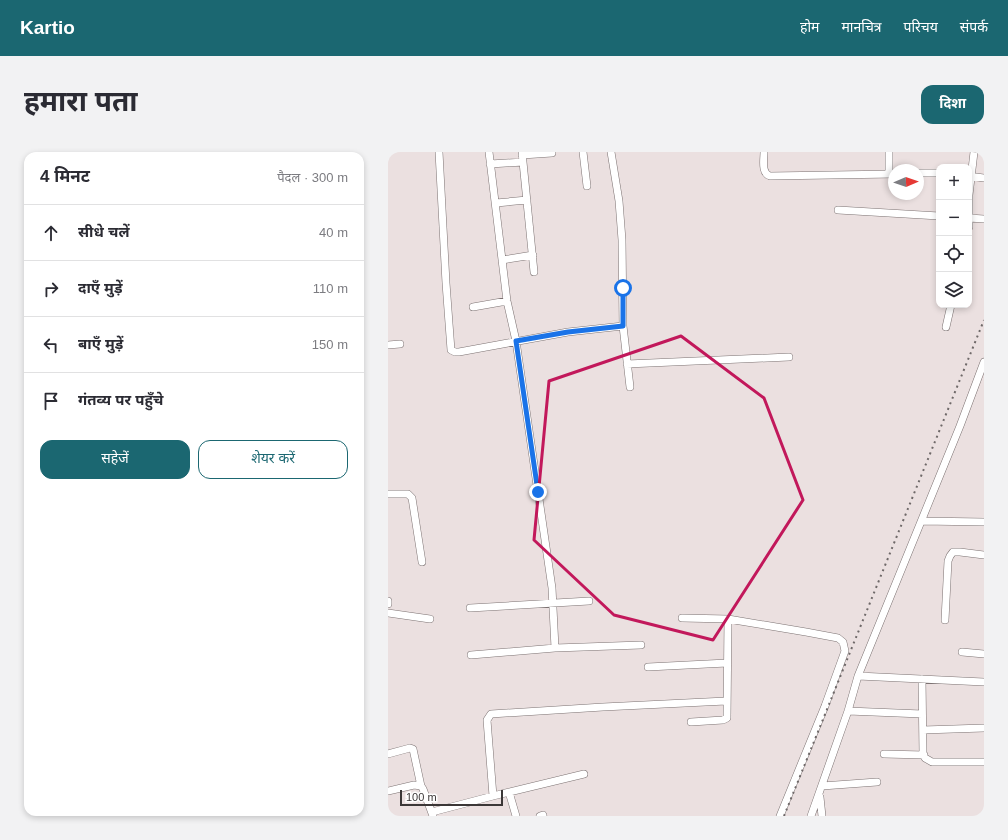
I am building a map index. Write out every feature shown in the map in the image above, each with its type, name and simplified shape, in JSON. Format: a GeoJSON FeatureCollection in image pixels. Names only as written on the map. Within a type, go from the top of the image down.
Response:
{"type":"FeatureCollection","features":[{"type":"Feature","properties":{"kind":"street"},"geometry":{"type":"LineString","coordinates":[[439,152],[451,350],[459,352],[568,332],[623,326]]}},
{"type":"Feature","properties":{"kind":"street"},"geometry":{"type":"LineString","coordinates":[[489,152],[507,301],[516,341],[552,588],[555,648]]}},
{"type":"Feature","properties":{"kind":"street"},"geometry":{"type":"LineString","coordinates":[[583,152],[587,186]]}},
{"type":"Feature","properties":{"kind":"street"},"geometry":{"type":"LineString","coordinates":[[611,152],[619,201],[622,240],[623,326],[626,364],[630,387]]}},
{"type":"Feature","properties":{"kind":"street"},"geometry":{"type":"LineString","coordinates":[[764,152],[765,172],[766,175],[770,176],[888,174]]}},
{"type":"Feature","properties":{"kind":"street"},"geometry":{"type":"LineString","coordinates":[[889,152],[891,164]]}},
{"type":"Feature","properties":{"kind":"street"},"geometry":{"type":"LineString","coordinates":[[972,164],[974,152]]}},
{"type":"Feature","properties":{"kind":"street"},"geometry":{"type":"LineString","coordinates":[[490,164],[522,156],[552,153]]}},
{"type":"Feature","properties":{"kind":"street"},"geometry":{"type":"LineString","coordinates":[[522,156],[534,272]]}},
{"type":"Feature","properties":{"kind":"street"},"geometry":{"type":"LineString","coordinates":[[924,174],[936,173]]}},
{"type":"Feature","properties":{"kind":"street"},"geometry":{"type":"LineString","coordinates":[[972,176],[984,178]]}},
{"type":"Feature","properties":{"kind":"street"},"geometry":{"type":"LineString","coordinates":[[496,203],[527,200]]}},
{"type":"Feature","properties":{"kind":"street"},"geometry":{"type":"LineString","coordinates":[[838,210],[936,216]]}},
{"type":"Feature","properties":{"kind":"street"},"geometry":{"type":"LineString","coordinates":[[972,218],[984,219]]}},
{"type":"Feature","properties":{"kind":"street"},"geometry":{"type":"LineString","coordinates":[[502,260],[532,255]]}},
{"type":"Feature","properties":{"kind":"street"},"geometry":{"type":"LineString","coordinates":[[473,307],[507,301]]}},
{"type":"Feature","properties":{"kind":"street"},"geometry":{"type":"LineString","coordinates":[[946,327],[950,308]]}},
{"type":"Feature","properties":{"kind":"street"},"geometry":{"type":"LineString","coordinates":[[388,345],[400,344]]}},
{"type":"Feature","properties":{"kind":"street"},"geometry":{"type":"LineString","coordinates":[[626,364],[788,357]]}},
{"type":"Feature","properties":{"kind":"street"},"geometry":{"type":"LineString","coordinates":[[811,816],[848,712],[858,676],[960,426],[984,362]]}},
{"type":"Feature","properties":{"kind":"street"},"geometry":{"type":"LineString","coordinates":[[388,494],[408,494],[412,498],[422,562]]}},
{"type":"Feature","properties":{"kind":"street"},"geometry":{"type":"LineString","coordinates":[[922,520],[984,522]]}},
{"type":"Feature","properties":{"kind":"street"},"geometry":{"type":"LineString","coordinates":[[945,620],[947,573],[950,556],[953,552],[984,555]]}},
{"type":"Feature","properties":{"kind":"street"},"geometry":{"type":"LineString","coordinates":[[470,608],[590,601]]}},
{"type":"Feature","properties":{"kind":"street"},"geometry":{"type":"LineString","coordinates":[[388,613],[430,619]]}},
{"type":"Feature","properties":{"kind":"street"},"geometry":{"type":"LineString","coordinates":[[682,618],[728,619],[838,638],[843,642],[845,651],[825,706],[780,816]]}},
{"type":"Feature","properties":{"kind":"street"},"geometry":{"type":"LineString","coordinates":[[690,722],[727,718],[728,619]]}},
{"type":"Feature","properties":{"kind":"street"},"geometry":{"type":"LineString","coordinates":[[470,655],[555,648],[641,645]]}},
{"type":"Feature","properties":{"kind":"street"},"geometry":{"type":"LineString","coordinates":[[962,652],[984,654]]}},
{"type":"Feature","properties":{"kind":"street"},"geometry":{"type":"LineString","coordinates":[[648,667],[727,663]]}},
{"type":"Feature","properties":{"kind":"street"},"geometry":{"type":"LineString","coordinates":[[858,676],[984,682]]}},
{"type":"Feature","properties":{"kind":"street"},"geometry":{"type":"LineString","coordinates":[[922,679],[924,755],[932,762],[984,762]]}},
{"type":"Feature","properties":{"kind":"street"},"geometry":{"type":"LineString","coordinates":[[493,796],[487,720],[491,714],[726,701]]}},
{"type":"Feature","properties":{"kind":"street"},"geometry":{"type":"LineString","coordinates":[[848,712],[922,714]]}},
{"type":"Feature","properties":{"kind":"street"},"geometry":{"type":"LineString","coordinates":[[923,730],[984,728]]}},
{"type":"Feature","properties":{"kind":"street"},"geometry":{"type":"LineString","coordinates":[[388,754],[410,748],[415,751],[420,786],[432,814],[493,796],[584,774]]}},
{"type":"Feature","properties":{"kind":"street"},"geometry":{"type":"LineString","coordinates":[[884,754],[924,755]]}},
{"type":"Feature","properties":{"kind":"street"},"geometry":{"type":"LineString","coordinates":[[822,786],[877,782]]}},
{"type":"Feature","properties":{"kind":"street"},"geometry":{"type":"LineString","coordinates":[[388,791],[414,785],[420,786]]}},
{"type":"Feature","properties":{"kind":"street"},"geometry":{"type":"LineString","coordinates":[[509,792],[516,816]]}},
{"type":"Feature","properties":{"kind":"street"},"geometry":{"type":"LineString","coordinates":[[819,795],[822,816]]}},
{"type":"Feature","properties":{"kind":"highlighted area"},"geometry":{"type":"Polygon","coordinates":[[[681,336],[764,398],[803,500],[713,640],[614,615],[534,540],[549,381],[681,336]]]}},
{"type":"Feature","properties":{"kind":"railway"},"geometry":{"type":"LineString","coordinates":[[784,816],[984,320]]}},
{"type":"Feature","properties":{"kind":"route"},"geometry":{"type":"LineString","coordinates":[[538,492],[516,341],[568,332],[623,326],[623,288]]}}]}
